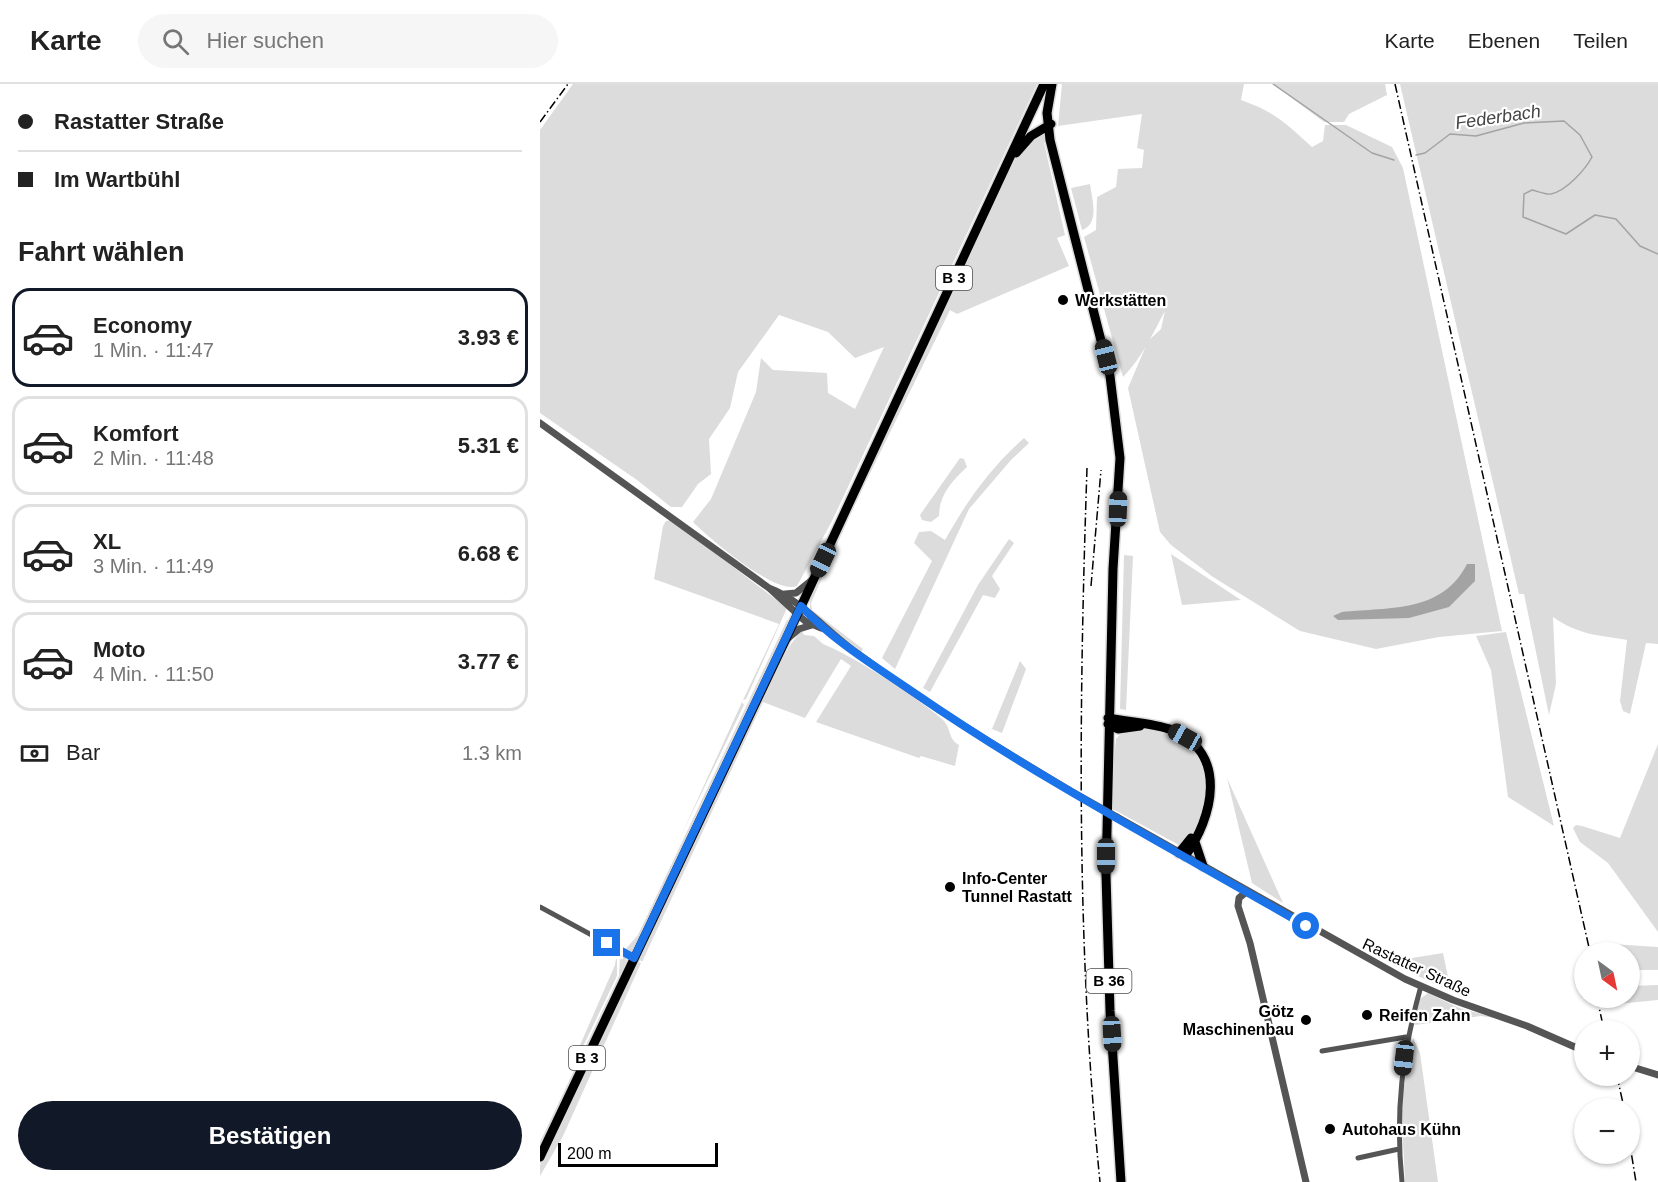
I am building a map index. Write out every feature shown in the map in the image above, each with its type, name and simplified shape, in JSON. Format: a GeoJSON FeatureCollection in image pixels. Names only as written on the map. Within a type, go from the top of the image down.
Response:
{"type":"FeatureCollection","features":[{"type":"Feature","properties":{"kind":"main road","name":"B 3"},"geometry":{"type":"LineString","coordinates":[[540,1157],[785,641],[1044,84]]}},
{"type":"Feature","properties":{"kind":"main road","name":"B 36"},"geometry":{"type":"LineString","coordinates":[[1054,85],[1048,105],[1054,155],[1110,376],[1120,458],[1113,569],[1107,746],[1106,875],[1121,1182]]}},
{"type":"Feature","properties":{"kind":"main road","name":"B 3"},"geometry":{"type":"LineString","coordinates":[[1005,170],[1027,140],[1050,124]]}},
{"type":"Feature","properties":{"kind":"main road"},"geometry":{"type":"LineString","coordinates":[[1108,721],[1145,725],[1178,734],[1203,757],[1212,790],[1210,805],[1195,842],[1182,855]]}},
{"type":"Feature","properties":{"kind":"main road"},"geometry":{"type":"LineString","coordinates":[[1108,721],[1124,729]]}},
{"type":"Feature","properties":{"kind":"main road"},"geometry":{"type":"LineString","coordinates":[[1107,746],[1124,729],[1145,725]]}},
{"type":"Feature","properties":{"kind":"main road"},"geometry":{"type":"LineString","coordinates":[[1182,855],[1199,829]]}},
{"type":"Feature","properties":{"kind":"main road"},"geometry":{"type":"LineString","coordinates":[[1195,842],[1203,866]]}},
{"type":"Feature","properties":{"kind":"street"},"geometry":{"type":"LineString","coordinates":[[540,423],[825,630]]}},
{"type":"Feature","properties":{"kind":"street"},"geometry":{"type":"LineString","coordinates":[[785,594],[796,592],[814,579]]}},
{"type":"Feature","properties":{"kind":"street"},"geometry":{"type":"LineString","coordinates":[[769,588],[785,594],[812,625],[825,630]]}},
{"type":"Feature","properties":{"kind":"street"},"geometry":{"type":"LineString","coordinates":[[785,641],[799,629],[812,625]]}},
{"type":"Feature","properties":{"kind":"street","name":"Rastatter Straße"},"geometry":{"type":"LineString","coordinates":[[825,630],[969,730],[1246,892],[1421,986],[1527,1026],[1574,1047]]}},
{"type":"Feature","properties":{"kind":"street"},"geometry":{"type":"LineString","coordinates":[[1246,892],[1240,911],[1253,954],[1306,1182]]}},
{"type":"Feature","properties":{"kind":"street"},"geometry":{"type":"LineString","coordinates":[[540,907],[634,958]]}},
{"type":"Feature","properties":{"kind":"street"},"geometry":{"type":"LineString","coordinates":[[1402,1182],[1398,1102],[1406,1037],[1421,986]]}},
{"type":"Feature","properties":{"kind":"street"},"geometry":{"type":"LineString","coordinates":[[1322,1051],[1406,1037]]}},
{"type":"Feature","properties":{"kind":"street"},"geometry":{"type":"LineString","coordinates":[[1640,1069],[1658,1075]]}},
{"type":"Feature","properties":{"kind":"street"},"geometry":{"type":"LineString","coordinates":[[1358,1158],[1399,1149]]}},
{"type":"Feature","properties":{"kind":"shaded area"},"geometry":{"type":"Polygon","coordinates":[[[573,84],[1037,84],[832,521],[797,586],[774,582],[759,574],[727,552],[693,522],[711,499],[756,392],[761,358],[773,370],[827,373],[828,393],[855,409],[884,347],[855,358],[828,332],[779,315],[738,372],[730,408],[709,439],[711,474],[698,484],[682,507],[671,507],[637,480],[540,413],[540,130],[573,84]]]}},
{"type":"Feature","properties":{"kind":"shaded area"},"geometry":{"type":"Polygon","coordinates":[[[1062,84],[1244,84],[1241,100],[1279,119],[1312,147],[1323,141],[1325,125],[1346,125],[1392,147],[1403,168],[1502,631],[1439,637],[1376,649],[1300,631],[1213,577],[1171,545],[1160,532],[1128,388],[1145,347],[1123,377],[1084,237],[1096,230],[1097,197],[1116,187],[1118,169],[1142,168],[1144,150],[1137,148],[1142,114],[1058,126],[1062,84]],[[1165,311],[1156,328],[1150,339],[1161,329],[1165,311]]]}},
{"type":"Feature","properties":{"kind":"shaded area"},"geometry":{"type":"Polygon","coordinates":[[[1273,84],[1385,84],[1387,95],[1349,114],[1344,122],[1324,122],[1273,84]]]}},
{"type":"Feature","properties":{"kind":"shaded area"},"geometry":{"type":"Polygon","coordinates":[[[1400,84],[1658,84],[1658,644],[1646,643],[1630,714],[1623,711],[1620,701],[1627,640],[1580,631],[1553,617],[1556,684],[1549,715],[1524,594],[1519,594],[1400,84]]]}},
{"type":"Feature","properties":{"kind":"shaded area"},"geometry":{"type":"Polygon","coordinates":[[[1045,132],[1047,141],[1044,143],[1065,235],[1057,238],[1069,266],[957,314],[950,310],[854,506],[811,603],[812,610],[863,649],[861,653],[810,611],[810,599],[1008,171],[1024,145],[1045,132]]]}},
{"type":"Feature","properties":{"kind":"shaded area"},"geometry":{"type":"Polygon","coordinates":[[[1090,184],[1093,217],[1088,227],[1082,230],[1071,188],[1090,184]]]}},
{"type":"Feature","properties":{"kind":"shaded area"},"geometry":{"type":"Polygon","coordinates":[[[1024,438],[1029,443],[1011,460],[969,509],[895,669],[882,658],[932,561],[914,543],[919,532],[931,531],[945,540],[980,486],[1000,461],[1024,438]]]}},
{"type":"Feature","properties":{"kind":"shaded area"},"geometry":{"type":"Polygon","coordinates":[[[960,458],[964,459],[967,467],[947,489],[941,501],[939,516],[931,522],[922,520],[920,515],[960,458]]]}},
{"type":"Feature","properties":{"kind":"shaded area"},"geometry":{"type":"Polygon","coordinates":[[[672,520],[787,608],[746,699],[743,700],[779,624],[654,579],[663,526],[666,521],[672,520]]]}},
{"type":"Feature","properties":{"kind":"shaded area"},"geometry":{"type":"Polygon","coordinates":[[[1009,539],[1014,543],[992,576],[1000,589],[995,598],[983,595],[930,692],[923,688],[978,585],[1009,539]]]}},
{"type":"Feature","properties":{"kind":"shaded area"},"geometry":{"type":"Polygon","coordinates":[[[1171,554],[1241,600],[1182,605],[1171,554]]]}},
{"type":"Feature","properties":{"kind":"shaded area"},"geometry":{"type":"Polygon","coordinates":[[[1124,555],[1133,556],[1126,710],[1120,709],[1124,555]]]}},
{"type":"Feature","properties":{"kind":"shaded area"},"geometry":{"type":"Polygon","coordinates":[[[1467,564],[1475,564],[1475,581],[1449,607],[1409,618],[1338,620],[1333,616],[1342,612],[1396,608],[1429,599],[1444,591],[1456,580],[1467,564]]]}},
{"type":"Feature","properties":{"kind":"shaded area"},"geometry":{"type":"Polygon","coordinates":[[[787,620],[789,620],[786,627],[634,949],[631,952],[624,951],[638,935],[787,620]]]}},
{"type":"Feature","properties":{"kind":"shaded area"},"geometry":{"type":"Polygon","coordinates":[[[802,631],[804,635],[814,636],[823,644],[884,678],[942,719],[959,745],[955,766],[921,756],[919,758],[816,722],[851,666],[841,659],[805,718],[763,702],[642,962],[638,958],[763,696],[786,652],[802,631]]]}},
{"type":"Feature","properties":{"kind":"shaded area"},"geometry":{"type":"Polygon","coordinates":[[[1506,632],[1554,826],[1508,797],[1491,670],[1476,636],[1506,632]]]}},
{"type":"Feature","properties":{"kind":"shaded area"},"geometry":{"type":"Polygon","coordinates":[[[1020,661],[1026,669],[1002,733],[992,729],[1020,661]]]}},
{"type":"Feature","properties":{"kind":"shaded area"},"geometry":{"type":"Polygon","coordinates":[[[742,702],[744,705],[680,838],[742,702]]]}},
{"type":"Feature","properties":{"kind":"shaded area"},"geometry":{"type":"Polygon","coordinates":[[[1145,727],[1168,732],[1183,739],[1196,754],[1202,767],[1206,782],[1204,811],[1199,824],[1179,845],[1109,807],[1116,739],[1123,731],[1145,727]]]}},
{"type":"Feature","properties":{"kind":"shaded area"},"geometry":{"type":"Polygon","coordinates":[[[1658,744],[1658,932],[1608,863],[1580,842],[1573,828],[1576,825],[1582,826],[1620,838],[1658,744]]]}},
{"type":"Feature","properties":{"kind":"shaded area"},"geometry":{"type":"Polygon","coordinates":[[[1227,778],[1283,903],[1252,883],[1227,778]]]}},
{"type":"Feature","properties":{"kind":"shaded area"},"geometry":{"type":"Polygon","coordinates":[[[1640,946],[1658,947],[1658,970],[1640,970],[1640,946]]]}},
{"type":"Feature","properties":{"kind":"shaded area"},"geometry":{"type":"Polygon","coordinates":[[[617,951],[617,976],[577,1059],[574,1059],[615,965],[617,951]]]}},
{"type":"Feature","properties":{"kind":"shaded area"},"geometry":{"type":"Polygon","coordinates":[[[1443,953],[1451,991],[1387,962],[1443,953]]]}},
{"type":"Feature","properties":{"kind":"shaded area"},"geometry":{"type":"Polygon","coordinates":[[[620,955],[626,957],[627,965],[540,1150],[540,1142],[619,976],[620,955]]]}},
{"type":"Feature","properties":{"kind":"shaded area"},"geometry":{"type":"Polygon","coordinates":[[[638,962],[641,963],[563,1136],[540,1176],[540,1165],[638,962]]]}},
{"type":"Feature","properties":{"kind":"shaded area"},"geometry":{"type":"Polygon","coordinates":[[[1658,985],[1658,1000],[1640,1002],[1640,986],[1658,985]]]}},
{"type":"Feature","properties":{"kind":"shaded area"},"geometry":{"type":"Polygon","coordinates":[[[1428,993],[1459,1008],[1501,1019],[1481,1016],[1415,1025],[1420,999],[1428,993]]]}},
{"type":"Feature","properties":{"kind":"shaded area"},"geometry":{"type":"Polygon","coordinates":[[[1413,1038],[1420,1053],[1438,1182],[1405,1182],[1401,1101],[1413,1038]]]}},
{"type":"Feature","properties":{"kind":"waterway","name":"Federbach"},"geometry":{"type":"LineString","coordinates":[[1273,84],[1372,153],[1394,160]]}},
{"type":"Feature","properties":{"kind":"waterway","name":"Federbach"},"geometry":{"type":"LineString","coordinates":[[1416,155],[1425,153],[1450,134],[1476,136],[1524,123],[1564,121],[1580,135],[1592,157],[1585,168],[1563,189],[1549,194],[1532,190],[1524,194],[1523,217],[1566,234],[1595,215],[1616,219],[1640,246],[1658,254]]}},
{"type":"Feature","properties":{"kind":"railway"},"geometry":{"type":"LineString","coordinates":[[540,122],[568,84]]}},
{"type":"Feature","properties":{"kind":"railway"},"geometry":{"type":"LineString","coordinates":[[1395,84],[1588,942]]}},
{"type":"Feature","properties":{"kind":"railway"},"geometry":{"type":"LineString","coordinates":[[1087,468],[1081,736],[1083,915],[1092,1093],[1100,1182]]}},
{"type":"Feature","properties":{"kind":"railway"},"geometry":{"type":"LineString","coordinates":[[1091,586],[1101,470]]}},
{"type":"Feature","properties":{"kind":"railway"},"geometry":{"type":"LineString","coordinates":[[1599,1008],[1602,1020]]}},
{"type":"Feature","properties":{"kind":"railway"},"geometry":{"type":"LineString","coordinates":[[1619,1086],[1622,1098]]}},
{"type":"Feature","properties":{"kind":"railway"},"geometry":{"type":"LineString","coordinates":[[1633,1164],[1636,1182]]}},
{"type":"Feature","properties":{"kind":"place","name":"Werkstätten"},"geometry":{"type":"Point","coordinates":[1063,300]}},
{"type":"Feature","properties":{"kind":"place","name":"Info-Center Tunnel Rastatt"},"geometry":{"type":"Point","coordinates":[950,887]}},
{"type":"Feature","properties":{"kind":"place","name":"Reifen Zahn"},"geometry":{"type":"Point","coordinates":[1367,1015]}},
{"type":"Feature","properties":{"kind":"place","name":"Götz Maschinenbau"},"geometry":{"type":"Point","coordinates":[1306,1020]}},
{"type":"Feature","properties":{"kind":"place","name":"Autohaus Kühn"},"geometry":{"type":"Point","coordinates":[1330,1129]}},
{"type":"Feature","properties":{"kind":"route"},"geometry":{"type":"LineString","coordinates":[[607,943],[634,958],[801,606],[825,630],[969,730],[1306,926]]}}]}
